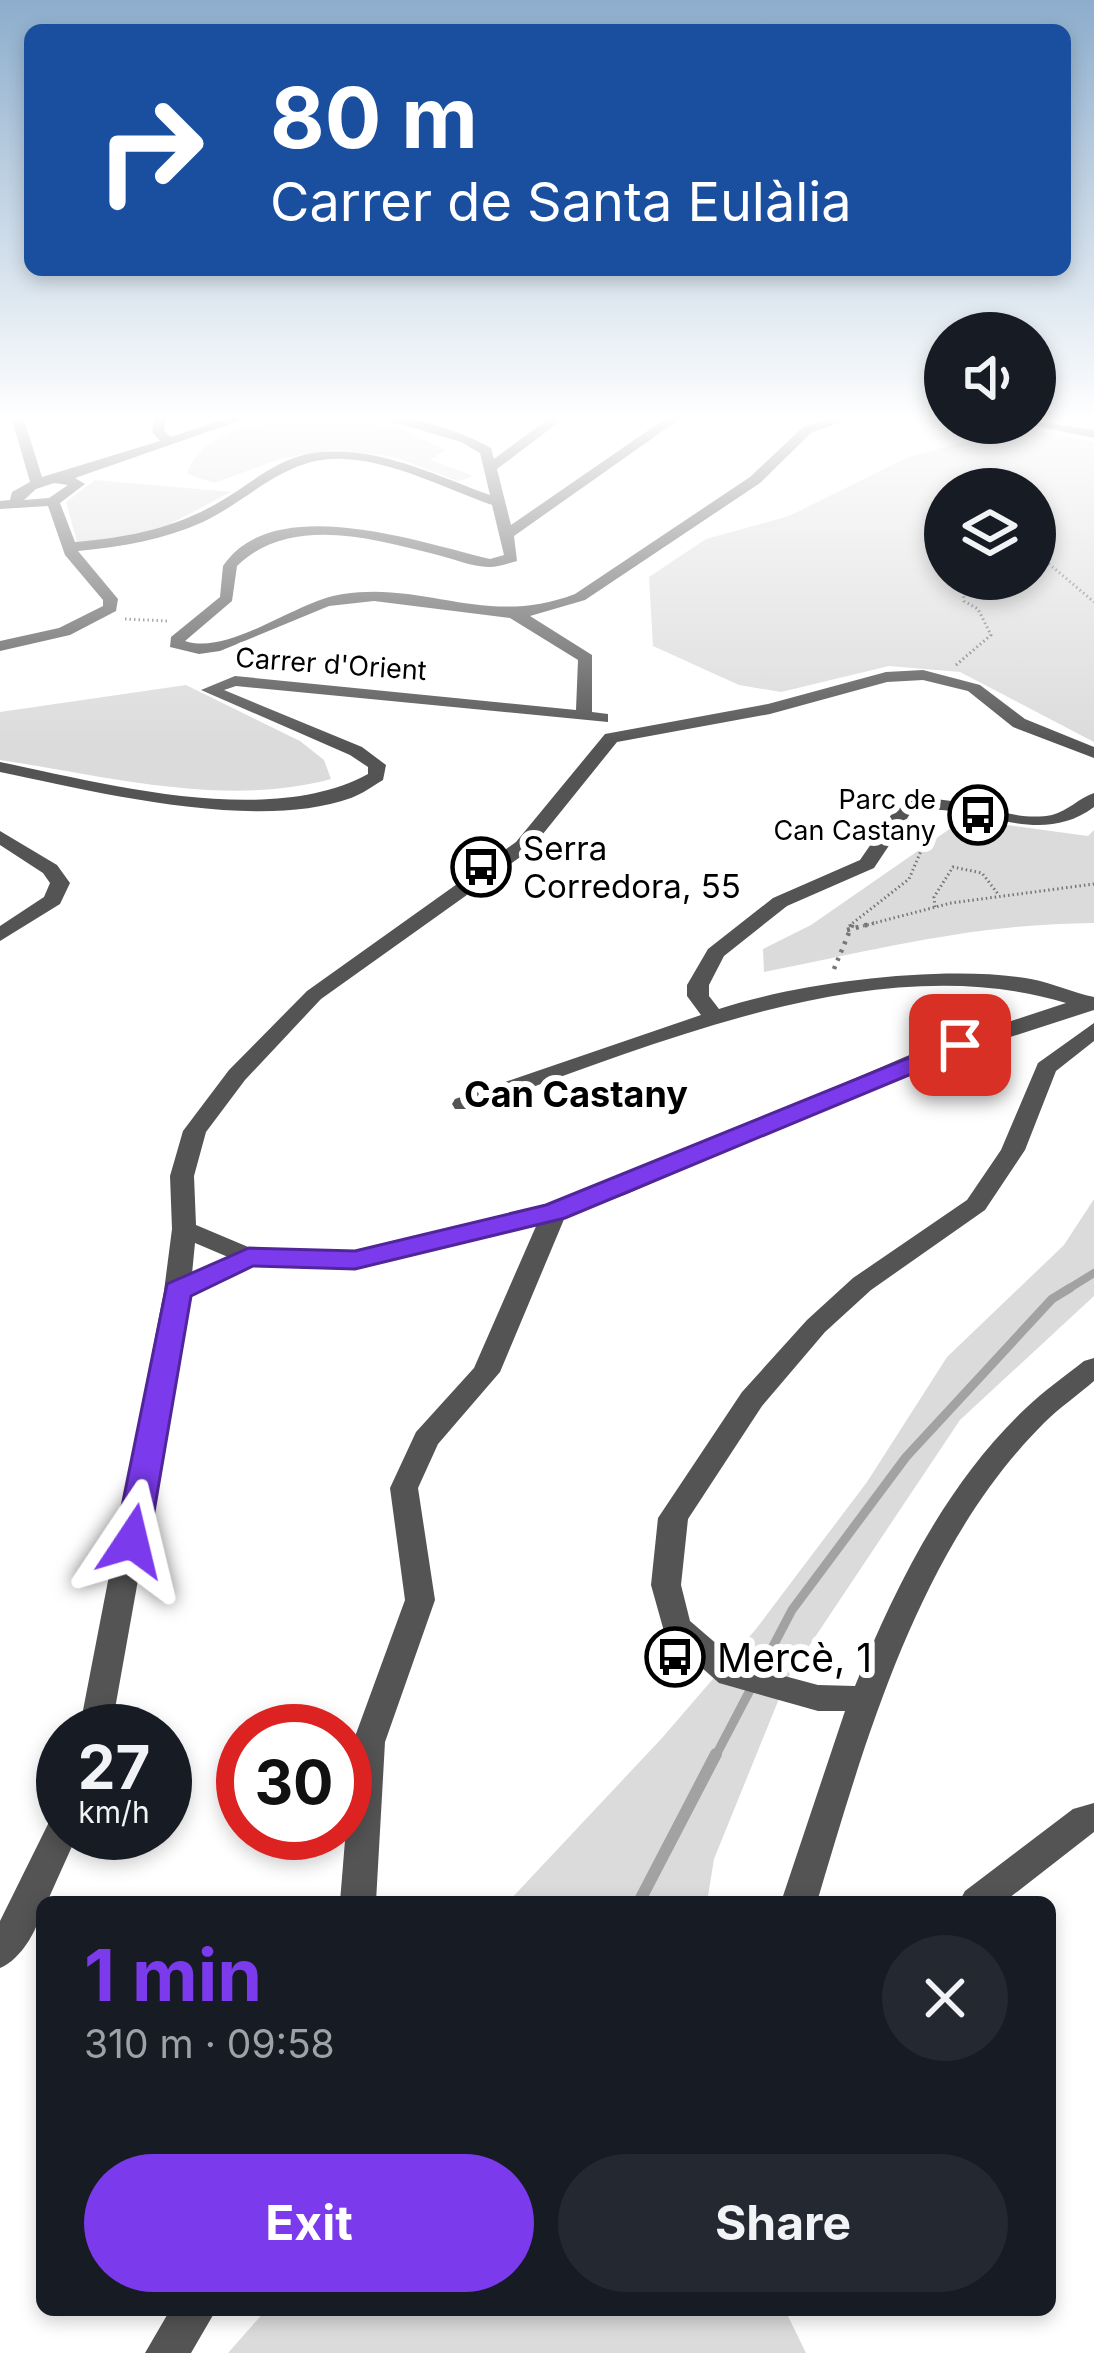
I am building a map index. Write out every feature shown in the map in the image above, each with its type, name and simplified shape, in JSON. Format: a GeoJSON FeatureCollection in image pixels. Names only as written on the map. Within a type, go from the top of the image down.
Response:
{"type":"FeatureCollection","features":[{"type":"Feature","properties":{"kind":"street"},"geometry":{"type":"LineString","coordinates":[[0,646],[64,632],[96,619],[112,604],[69,547],[63,526]]}},
{"type":"Feature","properties":{"kind":"street"},"geometry":{"type":"LineString","coordinates":[[69,547],[153,538],[180,526]]}},
{"type":"Feature","properties":{"kind":"street"},"geometry":{"type":"LineString","coordinates":[[505,526],[512,558],[495,563],[349,531],[280,536],[236,557],[227,573],[226,598],[177,640],[178,647],[231,642],[345,598],[513,613],[545,610],[580,597],[686,526]]}},
{"type":"Feature","properties":{"kind":"street"},"geometry":{"type":"LineString","coordinates":[[507,534],[519,526]]}},
{"type":"Feature","properties":{"kind":"street"},"geometry":{"type":"LineString","coordinates":[[100,1704],[178,1291],[186,1151],[205,1113],[291,1016],[341,973],[523,847],[599,723],[586,658],[513,613]]}},
{"type":"Feature","properties":{"kind":"street"},"geometry":{"type":"LineString","coordinates":[[599,723],[659,729],[770,709],[886,677],[946,679],[980,692],[1019,723],[1094,753]]}},
{"type":"Feature","properties":{"kind":"street","name":"Carrer d'Orient"},"geometry":{"type":"LineString","coordinates":[[0,767],[143,795],[255,803],[330,796],[377,776],[377,765],[356,751],[208,690],[235,681],[599,723]]}},
{"type":"Feature","properties":{"kind":"street"},"geometry":{"type":"LineString","coordinates":[[714,1018],[698,996],[698,985],[706,966],[727,941],[780,902],[858,870],[906,806],[954,806],[1049,823],[1074,817],[1094,798]]}},
{"type":"Feature","properties":{"kind":"street"},"geometry":{"type":"LineString","coordinates":[[0,837],[50,869],[60,883],[53,900],[0,935]]}},
{"type":"Feature","properties":{"kind":"street"},"geometry":{"type":"LineString","coordinates":[[464,1105],[752,1004],[920,981],[1029,985],[1093,1013]]}},
{"type":"Feature","properties":{"kind":"street"},"geometry":{"type":"LineString","coordinates":[[184,1229],[249,1257],[355,1260],[555,1212],[823,1104],[922,1058],[1093,1013]]}},
{"type":"Feature","properties":{"kind":"street"},"geometry":{"type":"LineString","coordinates":[[869,1699],[818,1698],[730,1674],[676,1628],[666,1585],[673,1518],[752,1399],[816,1326],[862,1284],[976,1205],[1012,1150],[1046,1068],[1093,1013]]}},
{"type":"Feature","properties":{"kind":"street"},"geometry":{"type":"LineString","coordinates":[[358,1896],[369,1742],[420,1600],[404,1488],[426,1439],[486,1372],[555,1212]]}},
{"type":"Feature","properties":{"kind":"street"},"geometry":{"type":"LineString","coordinates":[[178,1291],[249,1257]]}},
{"type":"Feature","properties":{"kind":"street"},"geometry":{"type":"LineString","coordinates":[[801,1896],[902,1614],[949,1519],[1054,1394],[1094,1367]]}},
{"type":"Feature","properties":{"kind":"street"},"geometry":{"type":"LineString","coordinates":[[984,1896],[1085,1819],[1094,1817]]}},
{"type":"Feature","properties":{"kind":"street"},"geometry":{"type":"LineString","coordinates":[[0,1952],[25,1914],[49,1860]]}},
{"type":"Feature","properties":{"kind":"street"},"geometry":{"type":"LineString","coordinates":[[166,2353],[190,2316]]}},
{"type":"Feature","properties":{"kind":"path"},"geometry":{"type":"LineString","coordinates":[[1056,570],[1094,602]]}},
{"type":"Feature","properties":{"kind":"path"},"geometry":{"type":"LineString","coordinates":[[946,679],[952,667],[991,634],[978,609],[964,600]]}},
{"type":"Feature","properties":{"kind":"path"},"geometry":{"type":"LineString","coordinates":[[96,619],[202,622]]}},
{"type":"Feature","properties":{"kind":"path"},"geometry":{"type":"LineString","coordinates":[[832,976],[848,930],[860,914],[909,879],[928,830],[954,806]]}},
{"type":"Feature","properties":{"kind":"path"},"geometry":{"type":"LineString","coordinates":[[935,907],[934,897],[953,867],[982,873],[999,896]]}},
{"type":"Feature","properties":{"kind":"path"},"geometry":{"type":"LineString","coordinates":[[848,930],[935,907],[1094,884]]}},
{"type":"Feature","properties":{"kind":"shaded area"},"geometry":{"type":"Polygon","coordinates":[[[73,526],[166,526],[145,537],[77,542],[73,526]]]}},
{"type":"Feature","properties":{"kind":"shaded area"},"geometry":{"type":"Polygon","coordinates":[[[754,526],[924,526],[924,600],[1056,600],[1056,526],[1094,526],[1094,742],[960,672],[889,666],[781,692],[739,685],[653,646],[649,577],[706,539],[754,526]]]}},
{"type":"Feature","properties":{"kind":"shaded area"},"geometry":{"type":"Polygon","coordinates":[[[186,685],[300,741],[324,760],[331,779],[249,791],[208,790],[0,760],[0,712],[186,685]]]}},
{"type":"Feature","properties":{"kind":"shaded area"},"geometry":{"type":"Polygon","coordinates":[[[964,819],[1088,836],[1094,830],[1094,923],[967,933],[764,972],[763,949],[811,925],[964,819]]]}},
{"type":"Feature","properties":{"kind":"shaded area"},"geometry":{"type":"Polygon","coordinates":[[[1094,1199],[1094,1296],[960,1420],[787,1679],[714,1859],[708,1896],[514,1896],[662,1738],[756,1629],[867,1482],[947,1357],[1064,1245],[1094,1199]]]}},
{"type":"Feature","properties":{"kind":"shaded area"},"geometry":{"type":"Polygon","coordinates":[[[261,2316],[788,2316],[806,2353],[228,2353],[261,2316]]]}},
{"type":"Feature","properties":{"kind":"waterway"},"geometry":{"type":"LineString","coordinates":[[1065,1291],[1094,1273]]}},
{"type":"Feature","properties":{"kind":"waterway"},"geometry":{"type":"LineString","coordinates":[[715,1757],[792,1610],[906,1457],[1052,1299],[1070,1288]]}},
{"type":"Feature","properties":{"kind":"waterway"},"geometry":{"type":"LineString","coordinates":[[642,1896],[716,1754]]}},
{"type":"Feature","properties":{"kind":"place","name":"Parc de Can Castany"},"geometry":{"type":"Point","coordinates":[978,815]}},
{"type":"Feature","properties":{"kind":"place","name":"Serra Corredora, 55"},"geometry":{"type":"Point","coordinates":[481,867]}},
{"type":"Feature","properties":{"kind":"place","name":"Mercè, 1"},"geometry":{"type":"Point","coordinates":[675,1657]}},
{"type":"Feature","properties":{"kind":"district","name":"Can Castany"},"geometry":{"type":"Point","coordinates":[576,1094]}},
{"type":"Feature","properties":{"kind":"route"},"geometry":{"type":"LineString","coordinates":[[132,1541],[178,1291],[211,1271],[249,1257],[355,1260],[555,1212],[960,1045]]}}]}
